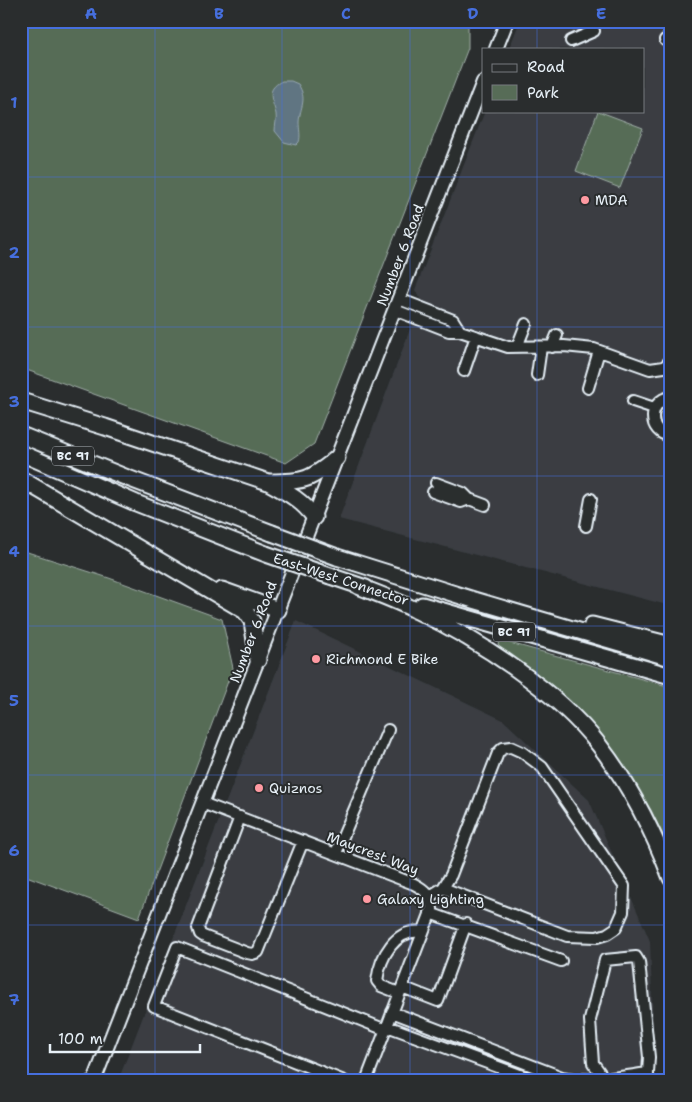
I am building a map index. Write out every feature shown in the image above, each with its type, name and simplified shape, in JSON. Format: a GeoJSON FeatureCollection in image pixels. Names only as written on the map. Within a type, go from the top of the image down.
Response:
{"type":"FeatureCollection","features":[{"type":"Feature","properties":{"kind":"highway"},"geometry":{"type":"LineString","coordinates":[[21,401],[268,482],[292,495],[306,506],[314,517]]}},
{"type":"Feature","properties":{"kind":"highway","name":"East-West Connector"},"geometry":{"type":"LineString","coordinates":[[21,435],[272,534],[474,600],[671,658]]}},
{"type":"Feature","properties":{"kind":"highway","name":"East-West Connector"},"geometry":{"type":"LineString","coordinates":[[21,453],[136,503],[266,554],[358,586],[461,618],[671,676]]}},
{"type":"Feature","properties":{"kind":"highway"},"geometry":{"type":"LineString","coordinates":[[268,482],[296,482],[318,473],[337,458]]}},
{"type":"Feature","properties":{"kind":"highway"},"geometry":{"type":"LineString","coordinates":[[21,479],[245,611],[252,621],[258,660]]}},
{"type":"Feature","properties":{"kind":"highway"},"geometry":{"type":"LineString","coordinates":[[190,578],[278,610]]}},
{"type":"Feature","properties":{"kind":"highway"},"geometry":{"type":"LineString","coordinates":[[358,586],[418,611],[466,637],[520,672],[563,705],[599,744],[628,787],[655,836],[671,878]]}},
{"type":"Feature","properties":{"kind":"highway"},"geometry":{"type":"LineString","coordinates":[[474,600],[565,618],[671,645]]}},
{"type":"Feature","properties":{"kind":"main road"},"geometry":{"type":"LineString","coordinates":[[496,48],[507,21]]}},
{"type":"Feature","properties":{"kind":"main road","name":"Number 6 Road"},"geometry":{"type":"LineString","coordinates":[[94,1081],[482,85]]}},
{"type":"Feature","properties":{"kind":"street"},"geometry":{"type":"LineString","coordinates":[[571,40],[594,31]]}},
{"type":"Feature","properties":{"kind":"street"},"geometry":{"type":"LineString","coordinates":[[397,305],[453,320],[460,331],[508,347],[581,347],[599,351],[650,369],[664,367],[671,360]]}},
{"type":"Feature","properties":{"kind":"street"},"geometry":{"type":"LineString","coordinates":[[518,347],[526,324]]}},
{"type":"Feature","properties":{"kind":"street"},"geometry":{"type":"LineString","coordinates":[[552,347],[557,335]]}},
{"type":"Feature","properties":{"kind":"street"},"geometry":{"type":"LineString","coordinates":[[464,371],[476,336]]}},
{"type":"Feature","properties":{"kind":"street"},"geometry":{"type":"LineString","coordinates":[[537,375],[540,347]]}},
{"type":"Feature","properties":{"kind":"street"},"geometry":{"type":"LineString","coordinates":[[588,388],[599,351]]}},
{"type":"Feature","properties":{"kind":"street"},"geometry":{"type":"LineString","coordinates":[[671,397],[662,399],[654,408],[652,415],[656,428],[660,433],[671,436]]}},
{"type":"Feature","properties":{"kind":"street"},"geometry":{"type":"LineString","coordinates":[[633,401],[654,408]]}},
{"type":"Feature","properties":{"kind":"street"},"geometry":{"type":"LineString","coordinates":[[435,488],[461,502],[469,499],[485,505]]}},
{"type":"Feature","properties":{"kind":"street"},"geometry":{"type":"LineString","coordinates":[[586,526],[591,499]]}},
{"type":"Feature","properties":{"kind":"street"},"geometry":{"type":"LineString","coordinates":[[336,854],[388,730]]}},
{"type":"Feature","properties":{"kind":"street"},"geometry":{"type":"LineString","coordinates":[[366,1081],[432,909],[430,896],[443,888],[451,875],[498,753],[503,748],[511,747],[522,752],[542,767],[624,886],[623,912],[616,928],[607,934],[596,937],[567,936],[443,888]]}},
{"type":"Feature","properties":{"kind":"street","name":"Maycrest Way"},"geometry":{"type":"LineString","coordinates":[[202,803],[414,884],[422,888],[430,896]]}},
{"type":"Feature","properties":{"kind":"street"},"geometry":{"type":"LineString","coordinates":[[240,818],[198,928],[203,936],[247,953],[258,952],[303,841]]}},
{"type":"Feature","properties":{"kind":"street"},"geometry":{"type":"LineString","coordinates":[[430,913],[466,924],[561,960]]}},
{"type":"Feature","properties":{"kind":"street"},"geometry":{"type":"LineString","coordinates":[[423,932],[406,933],[394,940],[388,948],[378,973],[377,981],[381,986],[438,1001],[466,924]]}},
{"type":"Feature","properties":{"kind":"street"},"geometry":{"type":"LineString","coordinates":[[344,1081],[154,1006],[177,947],[386,1028],[536,1081]]}},
{"type":"Feature","properties":{"kind":"street"},"geometry":{"type":"LineString","coordinates":[[392,1012],[573,1080],[606,1080],[648,1077],[650,1057],[639,962],[636,957],[605,960],[590,1020],[593,1063],[606,1080]]}},
{"type":"Feature","properties":{"kind":"shaded area"},"geometry":{"type":"Polygon","coordinates":[[[520,21],[671,21],[671,606],[339,519],[421,300],[415,290],[485,112],[644,112],[644,48],[509,48],[520,21]]]}},
{"type":"Feature","properties":{"kind":"shaded area"},"geometry":{"type":"Polygon","coordinates":[[[296,621],[503,720],[589,800],[650,941],[655,1081],[118,1081],[296,621]]]}},
{"type":"Feature","properties":{"kind":"green space"},"geometry":{"type":"Polygon","coordinates":[[[21,21],[468,21],[468,48],[314,444],[286,463],[21,368],[21,21]]]}},
{"type":"Feature","properties":{"kind":"green space"},"geometry":{"type":"Polygon","coordinates":[[[598,112],[643,128],[620,188],[576,171],[598,112]]]}},
{"type":"Feature","properties":{"kind":"green space"},"geometry":{"type":"Polygon","coordinates":[[[21,550],[109,578],[222,619],[233,668],[139,918],[21,874],[21,550]]]}},
{"type":"Feature","properties":{"kind":"green space"},"geometry":{"type":"Polygon","coordinates":[[[499,640],[671,687],[671,855],[651,810],[615,755],[502,651],[498,646],[499,640]]]}},
{"type":"Feature","properties":{"kind":"water"},"geometry":{"type":"Polygon","coordinates":[[[282,81],[291,81],[298,84],[303,94],[299,122],[300,140],[296,145],[284,142],[275,131],[276,116],[271,92],[276,84],[282,81]]]}},
{"type":"Feature","properties":{"kind":"place","name":"MDA"},"geometry":{"type":"Point","coordinates":[585,200]}},
{"type":"Feature","properties":{"kind":"place","name":"Richmond E Bike"},"geometry":{"type":"Point","coordinates":[316,659]}},
{"type":"Feature","properties":{"kind":"place","name":"Quiznos"},"geometry":{"type":"Point","coordinates":[259,788]}},
{"type":"Feature","properties":{"kind":"place","name":"Galaxy Lighting"},"geometry":{"type":"Point","coordinates":[367,899]}}]}
